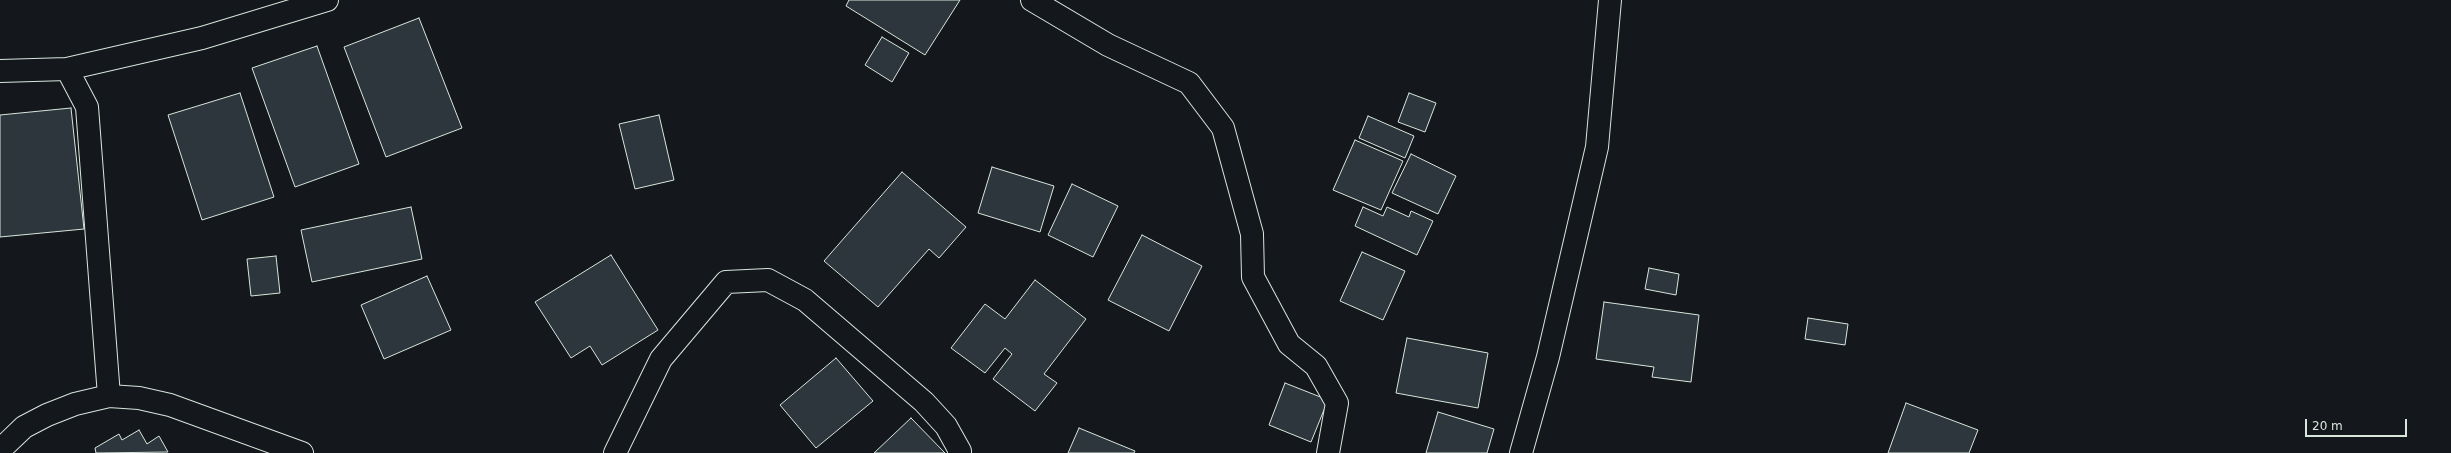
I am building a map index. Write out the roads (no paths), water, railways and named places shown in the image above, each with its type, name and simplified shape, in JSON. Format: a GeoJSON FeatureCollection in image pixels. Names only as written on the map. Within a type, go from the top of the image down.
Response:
{"type":"FeatureCollection","features":[{"type":"Feature","properties":{"kind":"street"},"geometry":{"type":"LineString","coordinates":[[0,71],[67,69],[202,38],[327,0]]}},
{"type":"Feature","properties":{"kind":"street"},"geometry":{"type":"LineString","coordinates":[[1032,0],[1108,45],[1189,83],[1223,128],[1252,234],[1253,277],[1289,344],[1316,366],[1337,403],[1328,453]]}},
{"type":"Feature","properties":{"kind":"street"},"geometry":{"type":"LineString","coordinates":[[1521,453],[1548,357],[1597,147],[1610,0]]}},
{"type":"Feature","properties":{"kind":"street"},"geometry":{"type":"LineString","coordinates":[[67,69],[87,107],[109,396]]}},
{"type":"Feature","properties":{"kind":"street"},"geometry":{"type":"LineString","coordinates":[[615,453],[661,359],[726,282],[768,280],[805,300],[924,402],[946,426],[960,451],[959,453]]}},
{"type":"Feature","properties":{"kind":"street"},"geometry":{"type":"LineString","coordinates":[[0,450],[24,427],[47,415],[75,404],[109,396],[139,398],[170,406],[302,453]]}}]}
